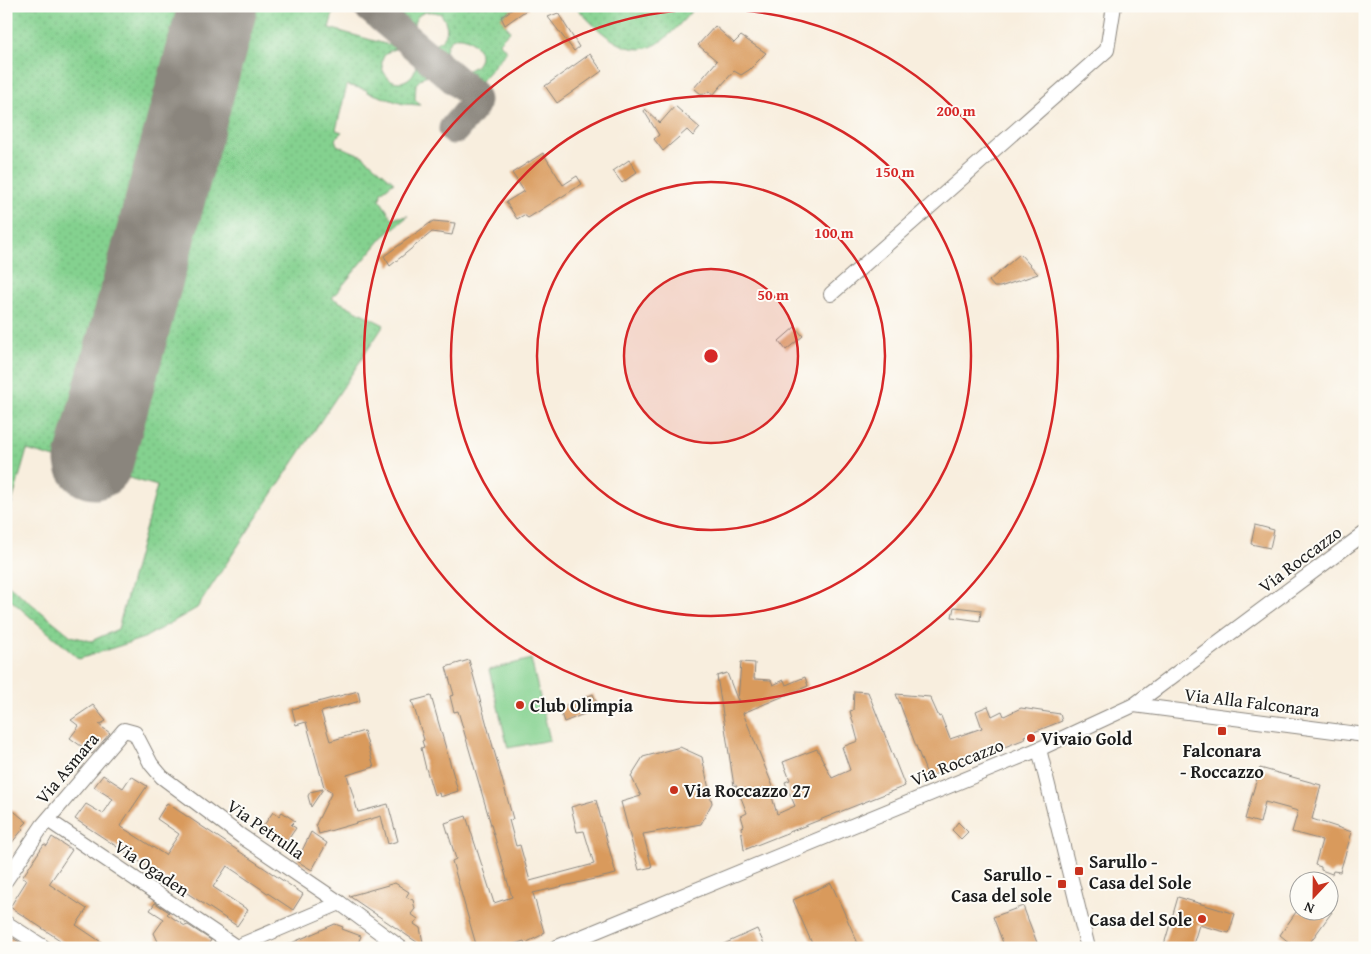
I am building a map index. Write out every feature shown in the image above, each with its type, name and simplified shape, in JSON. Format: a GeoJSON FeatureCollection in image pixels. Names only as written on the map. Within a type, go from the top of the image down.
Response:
{"type":"FeatureCollection","features":[{"type":"Feature","properties":{"kind":"street"},"geometry":{"type":"LineString","coordinates":[[830,294],[1107,50],[1114,6]]}},
{"type":"Feature","properties":{"kind":"street","name":"Via Roccazzo"},"geometry":{"type":"LineString","coordinates":[[555,948],[1039,749],[1134,705],[1365,534]]}},
{"type":"Feature","properties":{"kind":"street","name":"Via Alla Falconara"},"geometry":{"type":"LineString","coordinates":[[1134,705],[1365,735]]}},
{"type":"Feature","properties":{"kind":"street","name":"Via Asmara"},"geometry":{"type":"LineString","coordinates":[[6,880],[48,820],[124,730]]}},
{"type":"Feature","properties":{"kind":"street","name":"Via Petrulla"},"geometry":{"type":"LineString","coordinates":[[124,730],[135,733],[151,764],[162,777],[241,836],[340,903],[401,948]]}},
{"type":"Feature","properties":{"kind":"street"},"geometry":{"type":"LineString","coordinates":[[1039,749],[1088,948]]}},
{"type":"Feature","properties":{"kind":"street","name":"Via Ogaden"},"geometry":{"type":"LineString","coordinates":[[48,820],[235,947]]}},
{"type":"Feature","properties":{"kind":"street"},"geometry":{"type":"LineString","coordinates":[[235,947],[258,943],[340,903]]}},
{"type":"Feature","properties":{"kind":"street"},"geometry":{"type":"LineString","coordinates":[[6,923],[45,948]]}},
{"type":"Feature","properties":{"kind":"green space"},"geometry":{"type":"Polygon","coordinates":[[[6,6],[184,6],[62,460],[27,450],[6,523],[6,6]]]}},
{"type":"Feature","properties":{"kind":"green space"},"geometry":{"type":"Polygon","coordinates":[[[253,6],[335,6],[329,28],[389,45],[391,42],[399,48],[389,51],[384,57],[383,71],[387,77],[393,81],[400,82],[408,79],[414,72],[416,62],[432,75],[424,76],[416,84],[415,99],[420,105],[403,104],[367,92],[367,90],[347,85],[336,130],[342,132],[335,139],[337,145],[363,156],[394,182],[381,192],[380,200],[392,218],[408,216],[383,237],[332,298],[384,325],[197,608],[144,638],[79,659],[6,596],[6,583],[71,636],[91,641],[118,629],[157,486],[126,477],[253,6]]]}},
{"type":"Feature","properties":{"kind":"green space"},"geometry":{"type":"Polygon","coordinates":[[[400,6],[517,6],[501,17],[510,31],[499,42],[507,51],[478,84],[462,72],[475,66],[480,58],[478,49],[472,42],[464,37],[455,37],[448,43],[445,57],[430,45],[441,40],[446,33],[446,24],[441,14],[425,12],[421,14],[415,20],[414,31],[397,18],[400,6]]]}},
{"type":"Feature","properties":{"kind":"green space"},"geometry":{"type":"Polygon","coordinates":[[[575,6],[696,6],[668,36],[657,44],[645,48],[634,48],[622,45],[601,32],[575,6]]]}},
{"type":"Feature","properties":{"kind":"green space","name":"Club Olimpia"},"geometry":{"type":"Polygon","coordinates":[[[531,659],[550,740],[508,748],[489,670],[531,659]]]}},
{"type":"Feature","properties":{"kind":"building"},"geometry":{"type":"Polygon","coordinates":[[[517,6],[532,6],[505,25],[501,17],[517,6]]]}},
{"type":"Feature","properties":{"kind":"building"},"geometry":{"type":"Polygon","coordinates":[[[558,13],[579,47],[574,51],[548,17],[558,13]]]}},
{"type":"Feature","properties":{"kind":"building"},"geometry":{"type":"Polygon","coordinates":[[[715,26],[734,43],[741,36],[766,53],[749,70],[741,75],[734,71],[713,95],[710,91],[702,95],[694,88],[717,61],[698,45],[715,26]]]}},
{"type":"Feature","properties":{"kind":"building"},"geometry":{"type":"Polygon","coordinates":[[[590,54],[602,71],[557,103],[545,86],[590,54]]]}},
{"type":"Feature","properties":{"kind":"building"},"geometry":{"type":"Polygon","coordinates":[[[675,106],[700,128],[693,136],[687,130],[663,151],[654,139],[659,135],[644,111],[645,109],[660,123],[675,106]]]}},
{"type":"Feature","properties":{"kind":"building"},"geometry":{"type":"Polygon","coordinates":[[[543,153],[563,185],[577,176],[582,184],[528,218],[524,215],[517,219],[506,202],[524,191],[512,173],[543,153]]]}},
{"type":"Feature","properties":{"kind":"building"},"geometry":{"type":"Polygon","coordinates":[[[629,160],[637,172],[622,183],[613,171],[629,160]]]}},
{"type":"Feature","properties":{"kind":"building"},"geometry":{"type":"Polygon","coordinates":[[[433,221],[455,223],[452,235],[432,232],[390,266],[384,256],[433,221]]]}},
{"type":"Feature","properties":{"kind":"building"},"geometry":{"type":"Polygon","coordinates":[[[1020,254],[1038,274],[1000,287],[994,287],[989,281],[1020,254]]]}},
{"type":"Feature","properties":{"kind":"building"},"geometry":{"type":"Polygon","coordinates":[[[795,327],[803,336],[786,350],[779,341],[795,327]]]}},
{"type":"Feature","properties":{"kind":"building"},"geometry":{"type":"Polygon","coordinates":[[[1255,525],[1274,530],[1270,548],[1251,544],[1255,525]]]}},
{"type":"Feature","properties":{"kind":"building"},"geometry":{"type":"Polygon","coordinates":[[[954,607],[981,610],[980,621],[952,617],[954,607]]]}},
{"type":"Feature","properties":{"kind":"building"},"geometry":{"type":"Polygon","coordinates":[[[469,660],[513,819],[509,820],[516,846],[520,845],[530,881],[594,864],[584,831],[577,832],[571,807],[596,800],[616,874],[533,893],[544,932],[542,935],[525,943],[524,941],[502,948],[477,948],[452,861],[456,859],[445,823],[466,816],[494,903],[512,897],[458,711],[454,712],[450,696],[454,695],[446,667],[469,660]]]}},
{"type":"Feature","properties":{"kind":"building"},"geometry":{"type":"Polygon","coordinates":[[[741,662],[755,663],[754,679],[771,680],[773,685],[784,680],[786,685],[805,677],[808,686],[743,713],[774,789],[770,790],[777,814],[795,806],[785,782],[790,780],[783,762],[817,749],[832,778],[850,770],[842,747],[858,741],[850,711],[853,710],[854,691],[868,692],[905,786],[744,850],[741,827],[744,826],[741,816],[747,813],[736,785],[734,786],[717,676],[727,673],[738,701],[741,662]]]}},
{"type":"Feature","properties":{"kind":"building"},"geometry":{"type":"Polygon","coordinates":[[[358,691],[360,701],[321,712],[330,741],[364,731],[374,767],[347,775],[358,812],[388,804],[398,841],[388,844],[381,816],[319,834],[316,824],[332,792],[324,787],[306,722],[296,725],[292,709],[358,691]]]}},
{"type":"Feature","properties":{"kind":"building"},"geometry":{"type":"Polygon","coordinates":[[[593,694],[599,708],[564,722],[559,708],[593,694]]]}},
{"type":"Feature","properties":{"kind":"building"},"geometry":{"type":"Polygon","coordinates":[[[896,694],[930,697],[939,717],[941,716],[950,739],[982,728],[976,711],[988,706],[992,716],[1002,711],[1004,716],[1021,708],[1060,714],[1062,721],[1024,736],[1025,739],[928,777],[896,694]]]}},
{"type":"Feature","properties":{"kind":"building"},"geometry":{"type":"Polygon","coordinates":[[[431,696],[458,791],[440,797],[439,793],[434,795],[425,765],[421,748],[424,747],[422,741],[424,740],[412,701],[431,696]]]}},
{"type":"Feature","properties":{"kind":"building"},"geometry":{"type":"Polygon","coordinates":[[[93,705],[106,721],[99,725],[110,733],[92,754],[70,738],[79,726],[71,720],[93,705]]]}},
{"type":"Feature","properties":{"kind":"building","name":"Via Roccazzo 27"},"geometry":{"type":"Polygon","coordinates":[[[680,747],[702,757],[712,803],[701,824],[643,834],[652,867],[639,870],[621,802],[641,796],[631,776],[643,757],[680,747]]]}},
{"type":"Feature","properties":{"kind":"building"},"geometry":{"type":"Polygon","coordinates":[[[1260,768],[1321,785],[1312,819],[1352,832],[1340,872],[1326,872],[1315,865],[1322,840],[1292,832],[1298,811],[1265,802],[1260,823],[1245,819],[1260,768]]]}},
{"type":"Feature","properties":{"kind":"building"},"geometry":{"type":"Polygon","coordinates":[[[103,775],[123,788],[131,776],[147,786],[120,826],[165,855],[179,834],[157,819],[167,803],[303,894],[293,910],[227,866],[213,887],[248,910],[237,926],[75,819],[86,804],[103,814],[113,799],[94,787],[103,775]]]}},
{"type":"Feature","properties":{"kind":"building"},"geometry":{"type":"Polygon","coordinates":[[[323,789],[311,807],[308,796],[310,792],[323,789]]]}},
{"type":"Feature","properties":{"kind":"building"},"geometry":{"type":"Polygon","coordinates":[[[10,808],[27,822],[6,850],[6,813],[10,808]]]}},
{"type":"Feature","properties":{"kind":"building"},"geometry":{"type":"Polygon","coordinates":[[[273,812],[279,816],[282,812],[295,821],[291,825],[296,828],[285,844],[262,828],[273,812]]]}},
{"type":"Feature","properties":{"kind":"building"},"geometry":{"type":"Polygon","coordinates":[[[958,822],[968,832],[961,839],[952,830],[958,822]]]}},
{"type":"Feature","properties":{"kind":"building"},"geometry":{"type":"Polygon","coordinates":[[[311,832],[327,843],[312,870],[297,861],[311,832]]]}},
{"type":"Feature","properties":{"kind":"building"},"geometry":{"type":"Polygon","coordinates":[[[52,837],[72,850],[49,884],[87,909],[76,925],[110,948],[72,948],[10,907],[27,880],[22,878],[44,844],[47,846],[52,837]]]}},
{"type":"Feature","properties":{"kind":"building"},"geometry":{"type":"Polygon","coordinates":[[[395,883],[409,892],[406,897],[413,900],[415,909],[411,914],[418,919],[414,924],[420,928],[424,947],[349,896],[395,883]]]}},
{"type":"Feature","properties":{"kind":"building"},"geometry":{"type":"Polygon","coordinates":[[[831,883],[860,948],[814,948],[793,900],[831,883]]]}},
{"type":"Feature","properties":{"kind":"building","name":"Casa del Sole"},"geometry":{"type":"Polygon","coordinates":[[[1178,897],[1235,914],[1229,933],[1199,925],[1192,948],[1163,948],[1178,897]]]}},
{"type":"Feature","properties":{"kind":"building"},"geometry":{"type":"Polygon","coordinates":[[[155,903],[185,926],[188,925],[211,940],[206,948],[161,948],[154,933],[164,919],[150,910],[155,903]]]}},
{"type":"Feature","properties":{"kind":"building"},"geometry":{"type":"Polygon","coordinates":[[[1023,906],[1039,948],[1005,948],[993,917],[1023,906]]]}},
{"type":"Feature","properties":{"kind":"building"},"geometry":{"type":"Polygon","coordinates":[[[1289,922],[1325,922],[1306,948],[1296,948],[1280,935],[1289,922]]]}},
{"type":"Feature","properties":{"kind":"building"},"geometry":{"type":"Polygon","coordinates":[[[335,924],[343,927],[342,929],[361,936],[356,948],[339,948],[335,946],[331,948],[280,948],[335,924]]]}},
{"type":"Feature","properties":{"kind":"building"},"geometry":{"type":"Polygon","coordinates":[[[757,929],[766,948],[715,948],[757,929]]]}},
{"type":"Feature","properties":{"kind":"building"},"geometry":{"type":"Polygon","coordinates":[[[6,934],[26,946],[28,948],[6,948],[6,934]]]}},
{"type":"Feature","properties":{"kind":"taxiway"},"geometry":{"type":"LineString","coordinates":[[368,6],[473,95],[474,105],[454,129]]}},
{"type":"Feature","properties":{"kind":"runway"},"geometry":{"type":"LineString","coordinates":[[94,460],[218,6]]}},
{"type":"Feature","properties":{"kind":"place","name":"Club Olimpia"},"geometry":{"type":"Point","coordinates":[520,705]}},
{"type":"Feature","properties":{"kind":"place","name":"Falconara - Roccazzo"},"geometry":{"type":"Point","coordinates":[1222,731]}},
{"type":"Feature","properties":{"kind":"place","name":"Vivaio Gold"},"geometry":{"type":"Point","coordinates":[1031,738]}},
{"type":"Feature","properties":{"kind":"place","name":"Via Roccazzo 27"},"geometry":{"type":"Point","coordinates":[674,790]}},
{"type":"Feature","properties":{"kind":"place","name":"Sarullo - Casa del Sole"},"geometry":{"type":"Point","coordinates":[1079,871]}},
{"type":"Feature","properties":{"kind":"place","name":"Sarullo - Casa del sole"},"geometry":{"type":"Point","coordinates":[1062,884]}},
{"type":"Feature","properties":{"kind":"place","name":"Casa del Sole"},"geometry":{"type":"Point","coordinates":[1202,919]}}]}
